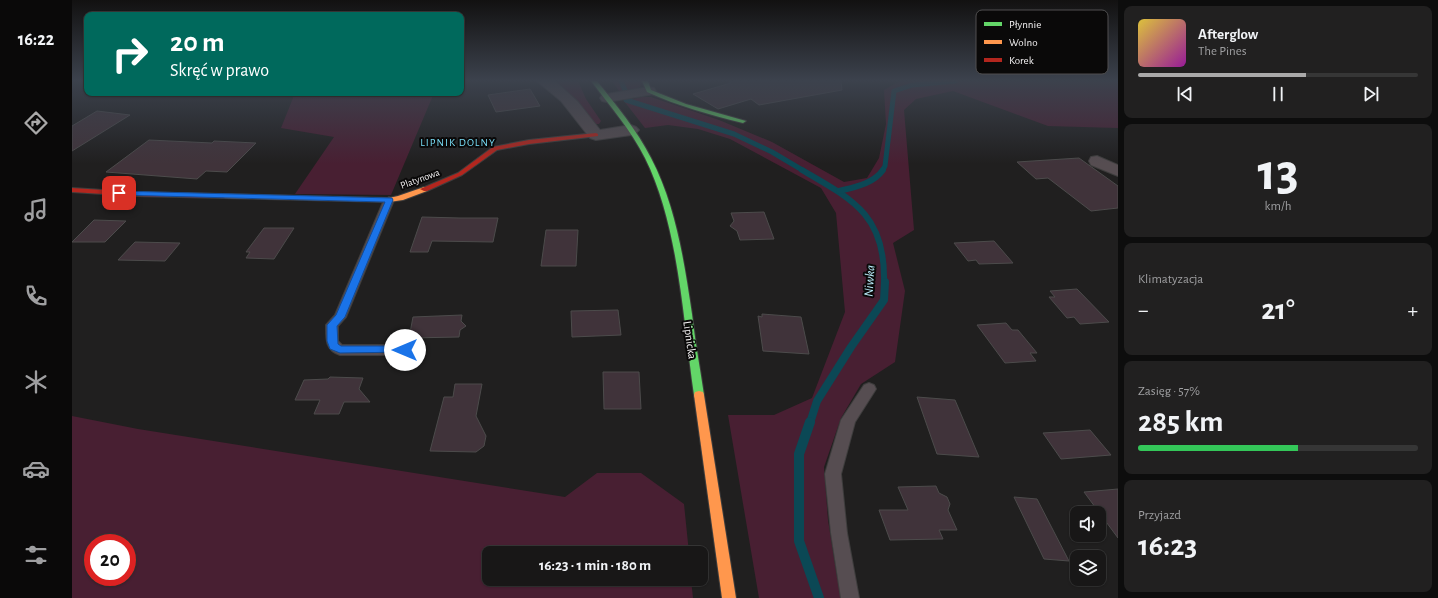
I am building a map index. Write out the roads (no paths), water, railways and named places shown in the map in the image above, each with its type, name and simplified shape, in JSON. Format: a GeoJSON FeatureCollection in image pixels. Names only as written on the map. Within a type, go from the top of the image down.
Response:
{"type":"FeatureCollection","features":[{"type":"Feature","properties":{"kind":"street"},"geometry":{"type":"LineString","coordinates":[[573,109],[596,135],[631,130]]}},
{"type":"Feature","properties":{"kind":"street","name":"Lipnicka"},"geometry":{"type":"LineString","coordinates":[[620,109],[644,151],[654,172],[668,209],[685,306],[729,598]]}},
{"type":"Feature","properties":{"kind":"street"},"geometry":{"type":"LineString","coordinates":[[697,109],[743,121]]}},
{"type":"Feature","properties":{"kind":"street","name":"Platynowa"},"geometry":{"type":"LineString","coordinates":[[72,190],[135,194],[389,200],[400,198],[440,184],[460,174],[495,148],[529,142],[596,135]]}},
{"type":"Feature","properties":{"kind":"street"},"geometry":{"type":"LineString","coordinates":[[1097,161],[1118,171]]}},
{"type":"Feature","properties":{"kind":"lane"},"geometry":{"type":"LineString","coordinates":[[389,200],[340,317],[332,325],[332,341],[334,346],[340,350],[405,350]]}},
{"type":"Feature","properties":{"kind":"lane"},"geometry":{"type":"LineString","coordinates":[[850,598],[838,533],[833,474],[848,420],[869,389]]}},
{"type":"Feature","properties":{"kind":"waterway","name":"Niwka"},"geometry":{"type":"LineString","coordinates":[[654,109],[734,134],[772,152],[804,171]]}},
{"type":"Feature","properties":{"kind":"waterway"},"geometry":{"type":"LineString","coordinates":[[882,171],[885,166],[892,109]]}},
{"type":"Feature","properties":{"kind":"waterway","name":"Niwka"},"geometry":{"type":"LineString","coordinates":[[802,170],[851,201],[873,226],[879,241],[883,260],[884,283]]}},
{"type":"Feature","properties":{"kind":"waterway"},"geometry":{"type":"LineString","coordinates":[[839,191],[869,182],[883,170]]}},
{"type":"Feature","properties":{"kind":"waterway","name":"Niwka"},"geometry":{"type":"LineString","coordinates":[[810,423],[817,401],[851,347],[884,300],[885,282]]}},
{"type":"Feature","properties":{"kind":"waterway","name":"Niwka"},"geometry":{"type":"LineString","coordinates":[[810,422],[799,454],[799,541],[819,598]]}},
{"type":"Feature","properties":{"kind":"district","name":"LIPNIK DOLNY"},"geometry":{"type":"Point","coordinates":[458,142]}}]}
